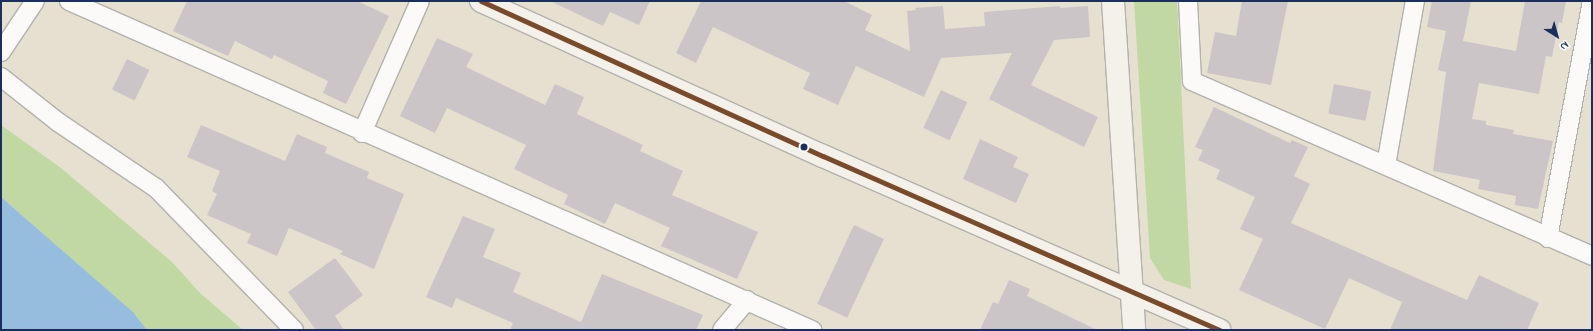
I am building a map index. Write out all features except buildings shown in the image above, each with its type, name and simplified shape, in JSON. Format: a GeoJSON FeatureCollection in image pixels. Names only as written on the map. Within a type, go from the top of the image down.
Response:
{"type":"FeatureCollection","features":[{"type":"Feature","properties":{"kind":"street"},"geometry":{"type":"LineString","coordinates":[[1,52],[35,1]]}},
{"type":"Feature","properties":{"kind":"street"},"geometry":{"type":"LineString","coordinates":[[69,1],[362,133],[747,300],[812,330]]}},
{"type":"Feature","properties":{"kind":"street"},"geometry":{"type":"LineString","coordinates":[[362,133],[420,1]]}},
{"type":"Feature","properties":{"kind":"street"},"geometry":{"type":"LineString","coordinates":[[481,1],[823,156],[1132,290],[1220,330]]}},
{"type":"Feature","properties":{"kind":"street"},"geometry":{"type":"LineString","coordinates":[[1113,1],[1134,330]]}},
{"type":"Feature","properties":{"kind":"street"},"geometry":{"type":"LineString","coordinates":[[1188,1],[1192,81],[1592,256]]}},
{"type":"Feature","properties":{"kind":"street"},"geometry":{"type":"LineString","coordinates":[[1386,165],[1415,1]]}},
{"type":"Feature","properties":{"kind":"street"},"geometry":{"type":"LineString","coordinates":[[1548,238],[1592,1]]}},
{"type":"Feature","properties":{"kind":"street"},"geometry":{"type":"LineString","coordinates":[[1,76],[58,122],[156,188],[294,330]]}},
{"type":"Feature","properties":{"kind":"street"},"geometry":{"type":"LineString","coordinates":[[722,330],[747,300]]}},
{"type":"Feature","properties":{"kind":"green space"},"geometry":{"type":"Polygon","coordinates":[[[1134,1],[1177,1],[1191,289],[1164,280],[1150,258],[1134,1]]]}},
{"type":"Feature","properties":{"kind":"green space"},"geometry":{"type":"Polygon","coordinates":[[[1,125],[61,168],[172,262],[200,293],[243,330],[147,330],[133,312],[1,197],[1,125]]]}},
{"type":"Feature","properties":{"kind":"water"},"geometry":{"type":"Polygon","coordinates":[[[1,197],[133,312],[147,330],[1,330],[1,197]]]}},
{"type":"Feature","properties":{"kind":"transit line"},"geometry":{"type":"LineString","coordinates":[[481,1],[823,156],[1220,330]]}}]}
